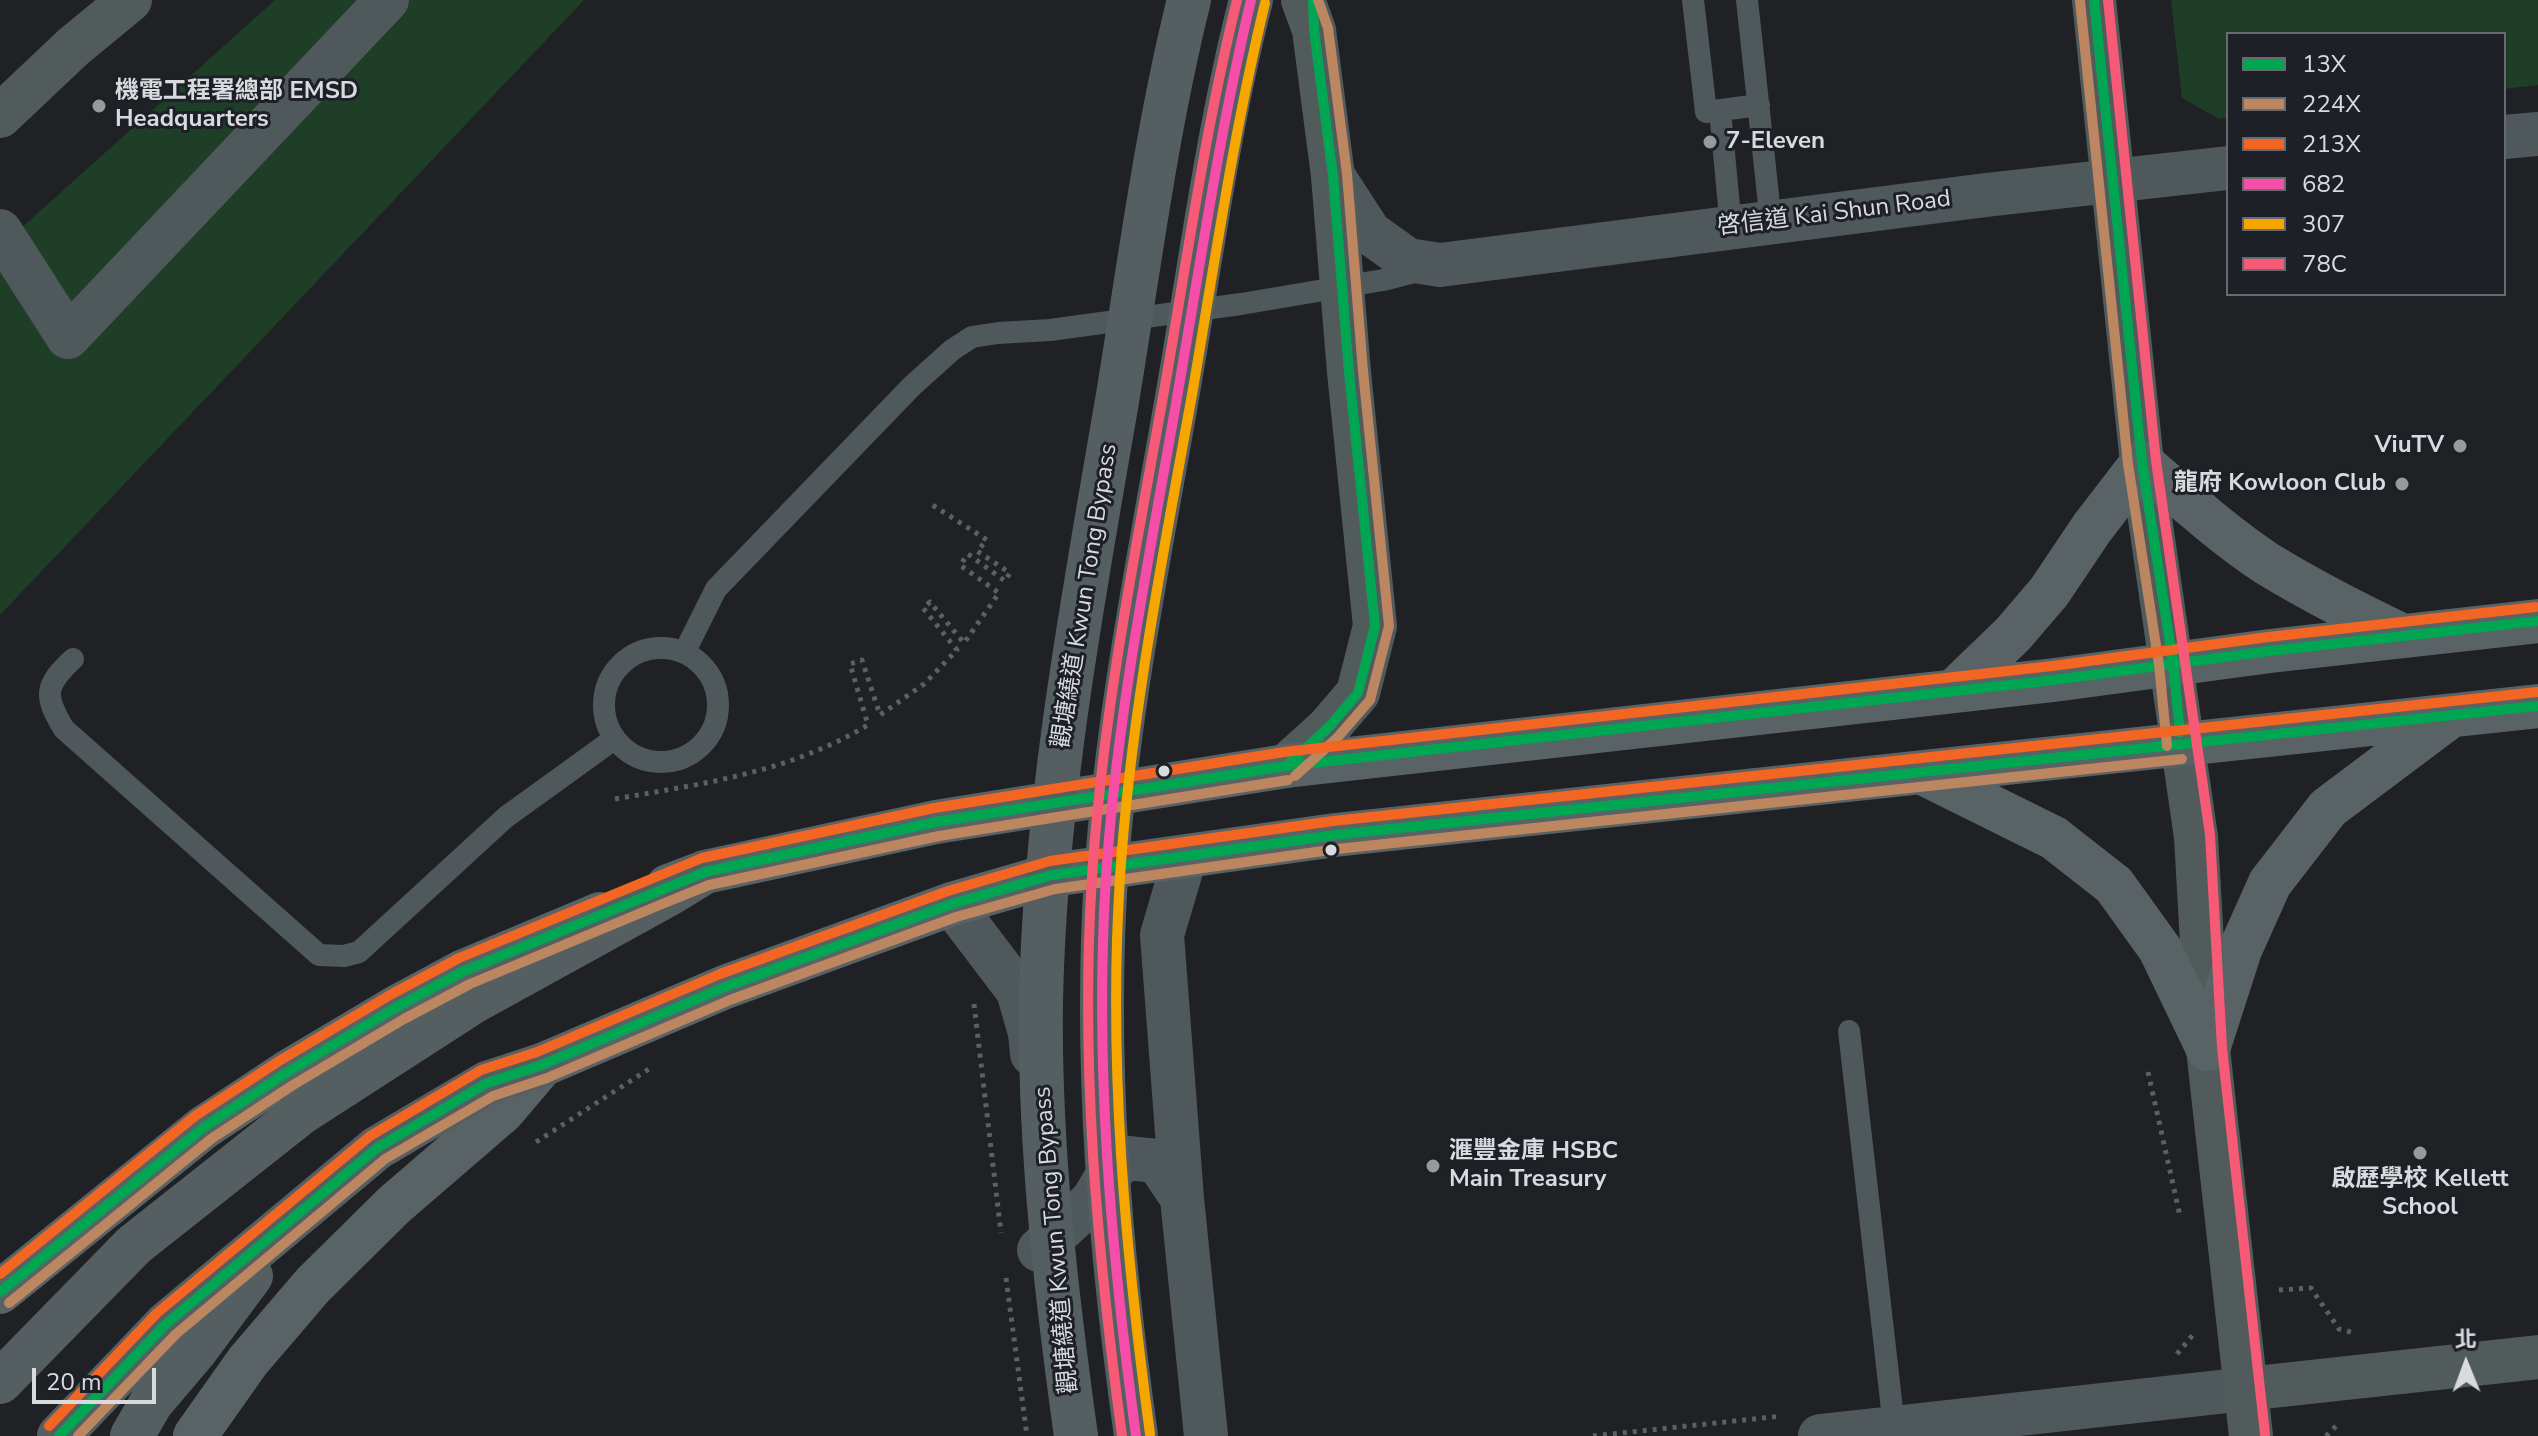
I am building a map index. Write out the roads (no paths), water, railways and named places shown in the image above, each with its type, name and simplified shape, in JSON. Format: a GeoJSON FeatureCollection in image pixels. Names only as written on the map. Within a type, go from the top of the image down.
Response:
{"type":"FeatureCollection","features":[{"type":"Feature","properties":{"kind":"highway","name":"觀塘繞道 Kwun Tong Bypass"},"geometry":{"type":"LineString","coordinates":[[1076,1436],[1063,1344],[1043,1122],[1041,1000],[1047,893],[1065,714],[1163,120],[1189,0]]}},
{"type":"Feature","properties":{"kind":"highway"},"geometry":{"type":"LineString","coordinates":[[1136,1436],[1109,1208],[1103,1114],[1101,1038],[1106,876],[1138,621],[1228,105],[1251,0]]}},
{"type":"Feature","properties":{"kind":"highway"},"geometry":{"type":"LineString","coordinates":[[0,1382],[134,1245],[301,1113],[473,1002],[705,872]]}},
{"type":"Feature","properties":{"kind":"highway"},"geometry":{"type":"LineString","coordinates":[[59,1436],[166,1324],[291,1223],[377,1148],[487,1083],[542,1065]]}},
{"type":"Feature","properties":{"kind":"highway"},"geometry":{"type":"LineString","coordinates":[[132,1436],[151,1403],[196,1350],[291,1223]]}},
{"type":"Feature","properties":{"kind":"main road"},"geometry":{"type":"LineString","coordinates":[[0,116],[73,47],[130,0]]}},
{"type":"Feature","properties":{"kind":"main road"},"geometry":{"type":"LineString","coordinates":[[2094,0],[2142,463],[2173,663],[2199,870],[2208,1049],[2251,1436]]}},
{"type":"Feature","properties":{"kind":"main road"},"geometry":{"type":"LineString","coordinates":[[1286,766],[1328,728],[1358,693],[1375,626],[1333,176],[1310,10]]}},
{"type":"Feature","properties":{"kind":"main road"},"geometry":{"type":"LineString","coordinates":[[2142,463],[2212,523],[2263,561],[2331,602],[2401,635]]}},
{"type":"Feature","properties":{"kind":"main road"},"geometry":{"type":"LineString","coordinates":[[1954,691],[2013,634],[2049,592],[2092,528],[2142,463]]}},
{"type":"Feature","properties":{"kind":"main road"},"geometry":{"type":"LineString","coordinates":[[0,1292],[203,1128],[286,1073],[464,971],[705,872],[936,822],[1286,766],[2538,621]]}},
{"type":"Feature","properties":{"kind":"main road"},"geometry":{"type":"LineString","coordinates":[[195,1436],[248,1361],[313,1285],[394,1205],[503,1111],[542,1065],[725,987],[952,904],[1052,875],[1335,835],[2538,706]]}},
{"type":"Feature","properties":{"kind":"main road"},"geometry":{"type":"LineString","coordinates":[[2208,1049],[2240,950],[2270,883],[2328,808],[2450,716]]}},
{"type":"Feature","properties":{"kind":"main road"},"geometry":{"type":"LineString","coordinates":[[1923,773],[2054,838],[2114,885],[2160,949],[2208,1049]]}},
{"type":"Feature","properties":{"kind":"main road"},"geometry":{"type":"LineString","coordinates":[[2246,1389],[2538,1357]]}},
{"type":"Feature","properties":{"kind":"street"},"geometry":{"type":"LineString","coordinates":[[0,231],[68,337],[387,0]]}},
{"type":"Feature","properties":{"kind":"street"},"geometry":{"type":"LineString","coordinates":[[2506,137],[2538,134]]}},
{"type":"Feature","properties":{"kind":"street","name":"啓信道 Kai Shun Road"},"geometry":{"type":"LineString","coordinates":[[1333,176],[1370,233],[1408,260],[1440,265],[2226,168]]}},
{"type":"Feature","properties":{"kind":"street"},"geometry":{"type":"LineString","coordinates":[[1185,857],[1162,935],[1182,1198],[1206,1436]]}},
{"type":"Feature","properties":{"kind":"street"},"geometry":{"type":"LineString","coordinates":[[952,904],[1018,991],[1030,1033],[1034,1074],[1015,1257],[1065,1436]]}},
{"type":"Feature","properties":{"kind":"street"},"geometry":{"type":"LineString","coordinates":[[1015,1257],[1093,1200],[1110,1171],[1128,1158],[1157,1161],[1182,1198]]}},
{"type":"Feature","properties":{"kind":"street"},"geometry":{"type":"LineString","coordinates":[[1820,1436],[2246,1389]]}},
{"type":"Feature","properties":{"kind":"lane"},"geometry":{"type":"LineString","coordinates":[[1693,0],[1706,112],[1759,105]]}},
{"type":"Feature","properties":{"kind":"lane"},"geometry":{"type":"LineString","coordinates":[[1747,0],[1759,105],[1751,225]]}},
{"type":"Feature","properties":{"kind":"lane"},"geometry":{"type":"LineString","coordinates":[[1720,111],[1751,225]]}},
{"type":"Feature","properties":{"kind":"lane","name":"啓信道 Kai Shun Road"},"geometry":{"type":"LineString","coordinates":[[684,653],[716,589],[912,386],[952,350],[972,337],[1050,330],[1241,304],[1383,280],[1440,265]]}},
{"type":"Feature","properties":{"kind":"lane"},"geometry":{"type":"LineString","coordinates":[[664,649],[684,653],[699,663],[711,678],[718,696],[717,715],[711,733],[699,748],[683,758],[664,763],[645,761],[628,752],[614,739],[603,705],[606,686],[629,657],[646,650],[664,649]]}},
{"type":"Feature","properties":{"kind":"lane"},"geometry":{"type":"LineString","coordinates":[[73,659],[54,676],[48,691],[52,709],[64,729],[319,955],[344,956],[359,952],[506,817],[614,739]]}},
{"type":"Feature","properties":{"kind":"lane"},"geometry":{"type":"LineString","coordinates":[[1849,1031],[1894,1427]]}},
{"type":"Feature","properties":{"kind":"place","name":"機電工程署總部 EMSD Headquarters"},"geometry":{"type":"Point","coordinates":[99,106]}},
{"type":"Feature","properties":{"kind":"place","name":"7-Eleven"},"geometry":{"type":"Point","coordinates":[1710,142]}},
{"type":"Feature","properties":{"kind":"place","name":"ViuTV"},"geometry":{"type":"Point","coordinates":[2460,446]}},
{"type":"Feature","properties":{"kind":"place","name":"龍府 Kowloon Club"},"geometry":{"type":"Point","coordinates":[2402,484]}},
{"type":"Feature","properties":{"kind":"place","name":"啟歷學校 Kellett School"},"geometry":{"type":"Point","coordinates":[2420,1153]}},
{"type":"Feature","properties":{"kind":"place","name":"滙豐金庫 HSBC Main Treasury"},"geometry":{"type":"Point","coordinates":[1433,1166]}}]}
